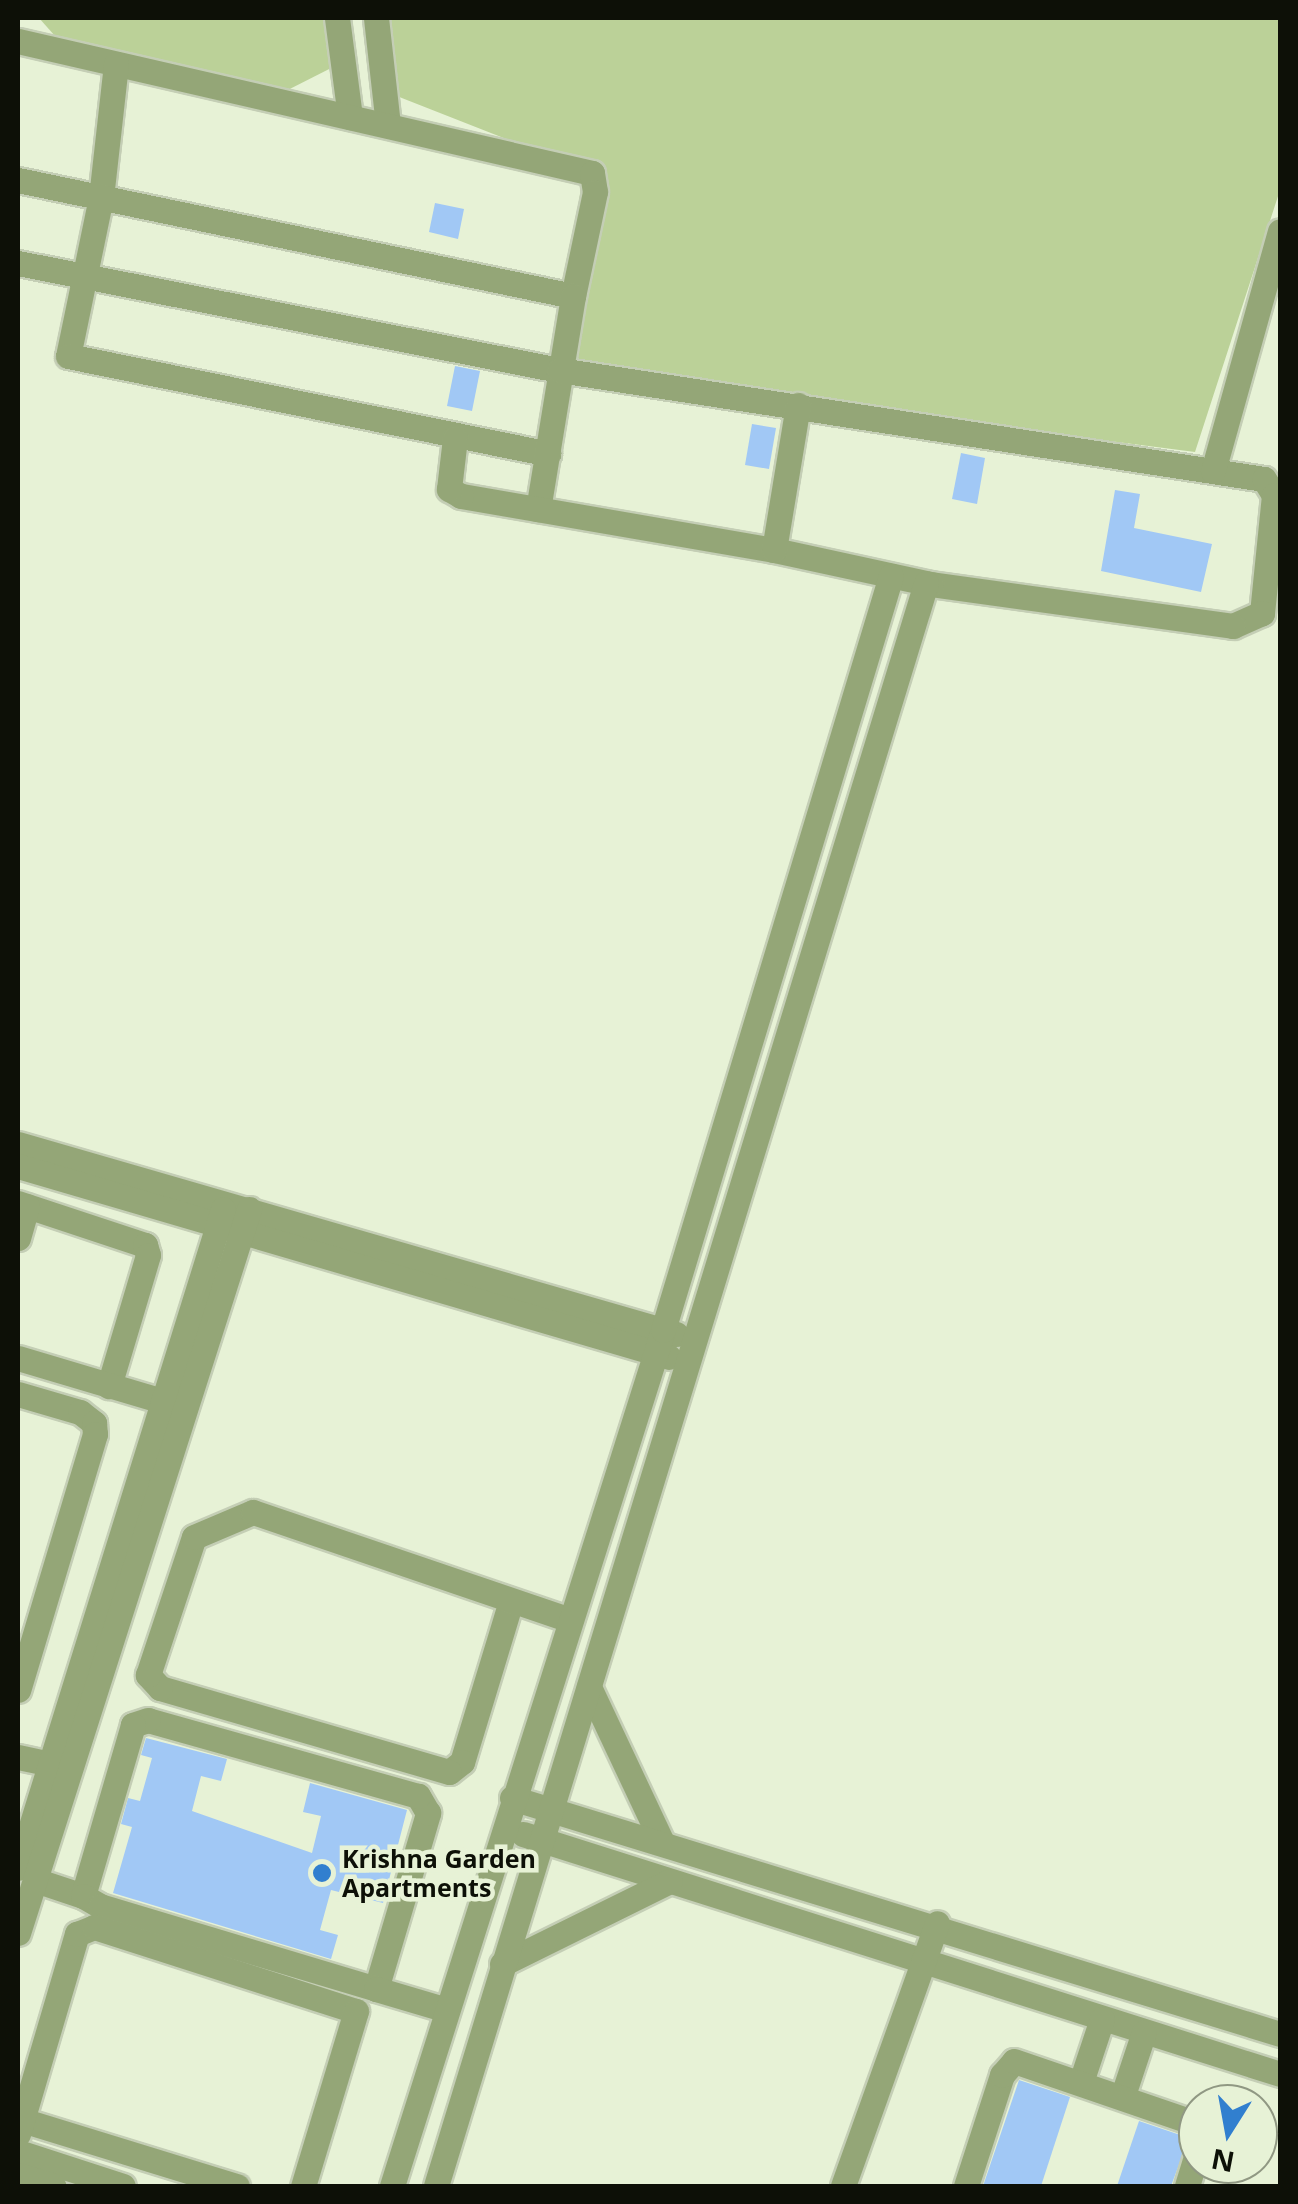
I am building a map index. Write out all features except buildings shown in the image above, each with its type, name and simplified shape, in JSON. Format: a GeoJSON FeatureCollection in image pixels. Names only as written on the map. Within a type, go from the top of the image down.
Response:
{"type":"FeatureCollection","features":[{"type":"Feature","properties":{"kind":"street"},"geometry":{"type":"LineString","coordinates":[[338,18],[350,117]]}},
{"type":"Feature","properties":{"kind":"street"},"geometry":{"type":"LineString","coordinates":[[376,18],[388,126]]}},
{"type":"Feature","properties":{"kind":"street"},"geometry":{"type":"LineString","coordinates":[[18,40],[592,173],[596,192],[559,370],[538,509]]}},
{"type":"Feature","properties":{"kind":"street"},"geometry":{"type":"LineString","coordinates":[[116,64],[100,197],[67,348],[76,362],[548,454]]}},
{"type":"Feature","properties":{"kind":"street"},"geometry":{"type":"LineString","coordinates":[[18,180],[573,296]]}},
{"type":"Feature","properties":{"kind":"street"},"geometry":{"type":"LineString","coordinates":[[1213,471],[1280,231]]}},
{"type":"Feature","properties":{"kind":"street"},"geometry":{"type":"LineString","coordinates":[[18,263],[82,272],[559,370],[798,404],[1213,471],[1272,485],[1262,613],[1246,624],[926,583],[774,550],[454,494],[456,438]]}},
{"type":"Feature","properties":{"kind":"street"},"geometry":{"type":"LineString","coordinates":[[774,550],[798,404]]}},
{"type":"Feature","properties":{"kind":"street"},"geometry":{"type":"LineString","coordinates":[[392,2186],[568,1618],[659,1341],[891,576]]}},
{"type":"Feature","properties":{"kind":"street"},"geometry":{"type":"LineString","coordinates":[[436,2186],[548,1809],[589,1688],[926,583]]}},
{"type":"Feature","properties":{"kind":"street"},"geometry":{"type":"LineString","coordinates":[[18,1144],[234,1216],[692,1351]]}},
{"type":"Feature","properties":{"kind":"street"},"geometry":{"type":"LineString","coordinates":[[18,1166],[234,1216]]}},
{"type":"Feature","properties":{"kind":"street"},"geometry":{"type":"LineString","coordinates":[[18,1238],[22,1205],[145,1246],[148,1255],[109,1386]]}},
{"type":"Feature","properties":{"kind":"street"},"geometry":{"type":"LineString","coordinates":[[18,1933],[26,1874],[50,1764],[162,1401],[234,1216]]}},
{"type":"Feature","properties":{"kind":"street"},"geometry":{"type":"LineString","coordinates":[[26,1874],[234,1216]]}},
{"type":"Feature","properties":{"kind":"street"},"geometry":{"type":"LineString","coordinates":[[18,1358],[162,1401]]}},
{"type":"Feature","properties":{"kind":"street"},"geometry":{"type":"LineString","coordinates":[[18,1394],[80,1412],[94,1423],[95,1434],[18,1690]]}},
{"type":"Feature","properties":{"kind":"street"},"geometry":{"type":"LineString","coordinates":[[511,1601],[462,1762],[449,1772],[160,1688],[148,1675],[194,1537],[246,1513],[568,1618]]}},
{"type":"Feature","properties":{"kind":"street"},"geometry":{"type":"LineString","coordinates":[[589,1688],[662,1842]]}},
{"type":"Feature","properties":{"kind":"street"},"geometry":{"type":"LineString","coordinates":[[83,1896],[128,1736],[140,1721],[418,1796],[428,1814],[376,1989]]}},
{"type":"Feature","properties":{"kind":"street"},"geometry":{"type":"LineString","coordinates":[[18,1757],[50,1764]]}},
{"type":"Feature","properties":{"kind":"street"},"geometry":{"type":"LineString","coordinates":[[512,1798],[937,1923],[1280,2034]]}},
{"type":"Feature","properties":{"kind":"street"},"geometry":{"type":"LineString","coordinates":[[503,1827],[1280,2074]]}},
{"type":"Feature","properties":{"kind":"street"},"geometry":{"type":"LineString","coordinates":[[26,1874],[83,1896],[446,2010]]}},
{"type":"Feature","properties":{"kind":"street"},"geometry":{"type":"LineString","coordinates":[[502,1964],[670,1881]]}},
{"type":"Feature","properties":{"kind":"street"},"geometry":{"type":"LineString","coordinates":[[844,2186],[937,1923]]}},
{"type":"Feature","properties":{"kind":"street"},"geometry":{"type":"LineString","coordinates":[[237,2186],[20,2127],[77,1934],[94,1927],[356,2011],[303,2186]]}},
{"type":"Feature","properties":{"kind":"street"},"geometry":{"type":"LineString","coordinates":[[1082,2080],[1102,2019]]}},
{"type":"Feature","properties":{"kind":"street"},"geometry":{"type":"LineString","coordinates":[[1123,2095],[1144,2032]]}},
{"type":"Feature","properties":{"kind":"street"},"geometry":{"type":"LineString","coordinates":[[966,2186],[1006,2067],[1022,2060],[1178,2116]]}},
{"type":"Feature","properties":{"kind":"street"},"geometry":{"type":"LineString","coordinates":[[18,2152],[123,2186]]}},
{"type":"Feature","properties":{"kind":"street"},"geometry":{"type":"LineString","coordinates":[[18,2175],[54,2186]]}},
{"type":"Feature","properties":{"kind":"green space"},"geometry":{"type":"Polygon","coordinates":[[[39,18],[337,18],[343,62],[270,99],[71,54],[39,18]]]}},
{"type":"Feature","properties":{"kind":"green space"},"geometry":{"type":"Polygon","coordinates":[[[376,18],[1280,18],[1280,190],[1195,452],[559,370],[583,169],[384,91],[376,18]]]}},
{"type":"Feature","properties":{"kind":"place","name":"Krishna Garden Apartments"},"geometry":{"type":"Point","coordinates":[322,1873]}}]}
